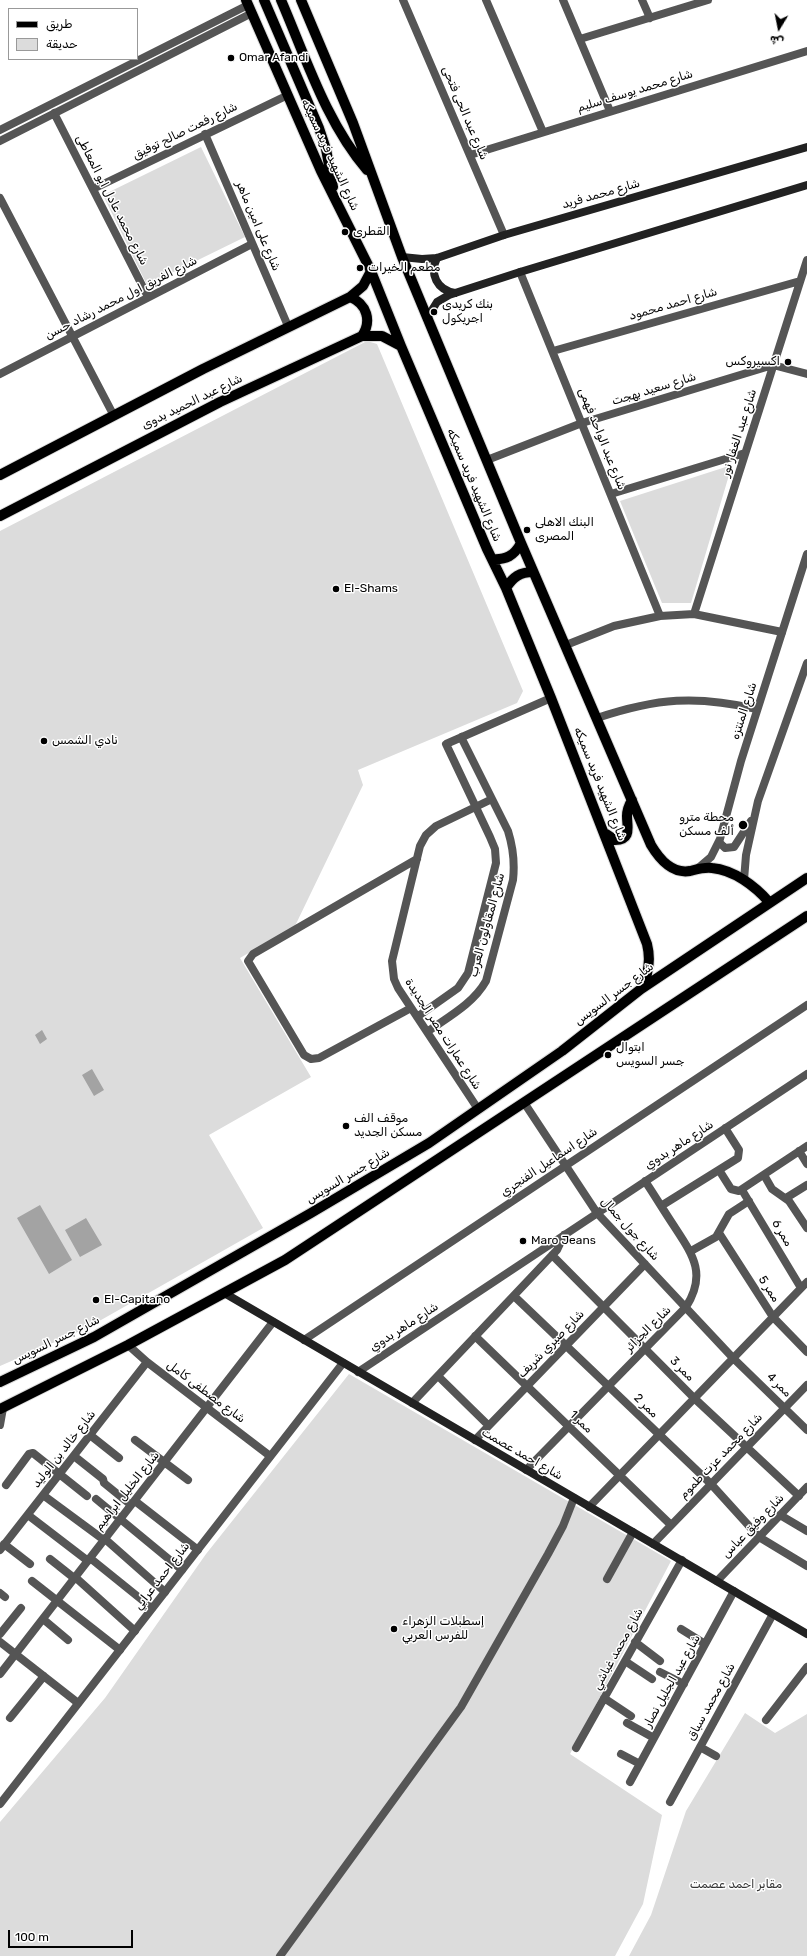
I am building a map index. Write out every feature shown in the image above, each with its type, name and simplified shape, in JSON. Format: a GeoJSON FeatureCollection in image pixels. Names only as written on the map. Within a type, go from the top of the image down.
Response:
{"type":"FeatureCollection","features":[{"type":"Feature","properties":{"kind":"main road"},"geometry":{"type":"LineString","coordinates":[[264,0],[319,128],[327,156],[333,194]]}},
{"type":"Feature","properties":{"kind":"main road"},"geometry":{"type":"LineString","coordinates":[[281,0],[334,121],[354,153],[373,177]]}},
{"type":"Feature","properties":{"kind":"main road","name":"شارع الشهيد فريد سميكه"},"geometry":{"type":"LineString","coordinates":[[301,0],[353,123],[402,257],[427,318],[533,572],[566,645],[650,842],[665,863],[679,870],[713,868],[744,880],[769,902]]}},
{"type":"Feature","properties":{"kind":"main road","name":"شارع الشهيد فريد سميكه"},"geometry":{"type":"LineString","coordinates":[[249,6],[321,171],[370,271],[492,559],[506,588],[606,834],[647,944],[649,956],[648,969],[641,989]]}},
{"type":"Feature","properties":{"kind":"main road","name":"شارع محمد فريد"},"geometry":{"type":"LineString","coordinates":[[402,257],[416,259],[436,258],[504,235],[807,147]]}},
{"type":"Feature","properties":{"kind":"main road"},"geometry":{"type":"LineString","coordinates":[[427,318],[437,302],[456,293],[520,272],[807,185]]}},
{"type":"Feature","properties":{"kind":"main road"},"geometry":{"type":"LineString","coordinates":[[436,258],[433,271],[437,283],[447,291],[456,293]]}},
{"type":"Feature","properties":{"kind":"main road","name":"شارع عبد الحميد بدوى"},"geometry":{"type":"LineString","coordinates":[[0,475],[288,326],[350,297],[363,286],[370,271]]}},
{"type":"Feature","properties":{"kind":"main road"},"geometry":{"type":"LineString","coordinates":[[350,297],[362,305],[367,313],[368,323],[362,336]]}},
{"type":"Feature","properties":{"kind":"main road","name":"شارع عبد الحميد بدوى"},"geometry":{"type":"LineString","coordinates":[[0,516],[220,402],[362,336],[382,336],[401,346]]}},
{"type":"Feature","properties":{"kind":"main road"},"geometry":{"type":"LineString","coordinates":[[492,559],[501,560],[510,557],[517,551],[521,543]]}},
{"type":"Feature","properties":{"kind":"main road"},"geometry":{"type":"LineString","coordinates":[[506,588],[516,575],[525,572],[533,572]]}},
{"type":"Feature","properties":{"kind":"main road"},"geometry":{"type":"LineString","coordinates":[[606,834],[615,840],[622,839],[627,835],[629,828],[627,814],[632,800]]}},
{"type":"Feature","properties":{"kind":"main road","name":"شارع جسر السويس"},"geometry":{"type":"LineString","coordinates":[[0,1382],[94,1337],[311,1213],[429,1143],[562,1051],[641,989],[807,878]]}},
{"type":"Feature","properties":{"kind":"main road"},"geometry":{"type":"LineString","coordinates":[[1,1408],[128,1345],[226,1294],[285,1260],[524,1104],[807,916]]}},
{"type":"Feature","properties":{"kind":"main road","name":"شارع احمد عصمت"},"geometry":{"type":"LineString","coordinates":[[226,1294],[807,1634]]}},
{"type":"Feature","properties":{"kind":"street","name":"شارع عبد الحى فتحى"},"geometry":{"type":"LineString","coordinates":[[403,0],[504,235]]}},
{"type":"Feature","properties":{"kind":"street"},"geometry":{"type":"LineString","coordinates":[[486,0],[543,132]]}},
{"type":"Feature","properties":{"kind":"street"},"geometry":{"type":"LineString","coordinates":[[563,0],[610,110]]}},
{"type":"Feature","properties":{"kind":"street"},"geometry":{"type":"LineString","coordinates":[[642,0],[650,18]]}},
{"type":"Feature","properties":{"kind":"street"},"geometry":{"type":"LineString","coordinates":[[580,39],[708,0]]}},
{"type":"Feature","properties":{"kind":"street"},"geometry":{"type":"LineString","coordinates":[[0,141],[54,114],[249,6]]}},
{"type":"Feature","properties":{"kind":"street"},"geometry":{"type":"LineString","coordinates":[[0,130],[249,6]]}},
{"type":"Feature","properties":{"kind":"street","name":"شارع محمد يوسف سليم"},"geometry":{"type":"LineString","coordinates":[[470,155],[610,110],[807,51]]}},
{"type":"Feature","properties":{"kind":"street","name":"شارع رفعت صالح توفيق"},"geometry":{"type":"LineString","coordinates":[[93,188],[288,95]]}},
{"type":"Feature","properties":{"kind":"street","name":"شارع محمد عادل ابو المعاطى"},"geometry":{"type":"LineString","coordinates":[[54,114],[148,297]]}},
{"type":"Feature","properties":{"kind":"street","name":"شارع على امين ماهر"},"geometry":{"type":"LineString","coordinates":[[205,134],[288,326]]}},
{"type":"Feature","properties":{"kind":"street"},"geometry":{"type":"LineString","coordinates":[[0,198],[114,416]]}},
{"type":"Feature","properties":{"kind":"street","name":"شارع الفريق اول محمد رشاد حسن"},"geometry":{"type":"LineString","coordinates":[[0,374],[252,244]]}},
{"type":"Feature","properties":{"kind":"street","name":"شارع عبد الغفار نور"},"geometry":{"type":"LineString","coordinates":[[694,614],[807,260]]}},
{"type":"Feature","properties":{"kind":"street","name":"شارع عبد الواحد فهمى"},"geometry":{"type":"LineString","coordinates":[[520,272],[660,616]]}},
{"type":"Feature","properties":{"kind":"street","name":"شارع احمد محمود"},"geometry":{"type":"LineString","coordinates":[[552,351],[800,281]]}},
{"type":"Feature","properties":{"kind":"street"},"geometry":{"type":"LineString","coordinates":[[773,364],[807,374]]}},
{"type":"Feature","properties":{"kind":"street","name":"شارع سعيد بهجت"},"geometry":{"type":"LineString","coordinates":[[487,460],[582,423],[773,364]]}},
{"type":"Feature","properties":{"kind":"street"},"geometry":{"type":"LineString","coordinates":[[611,494],[745,453]]}},
{"type":"Feature","properties":{"kind":"street","name":"شارع المنتزه"},"geometry":{"type":"LineString","coordinates":[[697,869],[711,857],[719,842],[741,761],[807,554]]}},
{"type":"Feature","properties":{"kind":"street"},"geometry":{"type":"LineString","coordinates":[[566,645],[614,626],[660,616],[694,614],[782,632]]}},
{"type":"Feature","properties":{"kind":"street"},"geometry":{"type":"LineString","coordinates":[[744,880],[746,855],[761,792],[807,663]]}},
{"type":"Feature","properties":{"kind":"street"},"geometry":{"type":"LineString","coordinates":[[461,737],[551,698]]}},
{"type":"Feature","properties":{"kind":"street"},"geometry":{"type":"LineString","coordinates":[[597,718],[630,707],[662,701],[694,699],[757,709]]}},
{"type":"Feature","properties":{"kind":"street","name":"شارع المقاولون العرب"},"geometry":{"type":"LineString","coordinates":[[417,1017],[458,988],[464,981],[471,964],[496,862],[495,849],[446,744],[461,737],[508,831],[514,863],[513,880],[490,971],[481,991],[473,999],[427,1032]]}},
{"type":"Feature","properties":{"kind":"street","name":"شارع عمارات مصر الجديدة"},"geometry":{"type":"LineString","coordinates":[[478,1109],[411,1008],[394,979],[392,961],[420,846],[426,835],[436,826],[492,799]]}},
{"type":"Feature","properties":{"kind":"street"},"geometry":{"type":"LineString","coordinates":[[719,842],[725,848],[734,847],[755,815]]}},
{"type":"Feature","properties":{"kind":"street"},"geometry":{"type":"LineString","coordinates":[[411,1008],[319,1058],[311,1059],[304,1055],[248,961],[253,954],[417,859]]}},
{"type":"Feature","properties":{"kind":"street","name":"شارع اسماعيل الفنجري"},"geometry":{"type":"LineString","coordinates":[[304,1340],[807,1005]]}},
{"type":"Feature","properties":{"kind":"street","name":"شارع ماهر بدوي"},"geometry":{"type":"LineString","coordinates":[[358,1372],[807,1074]]}},
{"type":"Feature","properties":{"kind":"street","name":"شارع جول جمال"},"geometry":{"type":"LineString","coordinates":[[524,1104],[597,1213],[733,1358]]}},
{"type":"Feature","properties":{"kind":"street"},"geometry":{"type":"LineString","coordinates":[[661,1206],[738,1158],[740,1154],[739,1150],[725,1128]]}},
{"type":"Feature","properties":{"kind":"street"},"geometry":{"type":"LineString","coordinates":[[719,1170],[731,1189],[736,1192],[742,1190],[807,1146]]}},
{"type":"Feature","properties":{"kind":"street"},"geometry":{"type":"LineString","coordinates":[[799,1151],[807,1164]]}},
{"type":"Feature","properties":{"kind":"street"},"geometry":{"type":"LineString","coordinates":[[764,1175],[772,1189],[786,1198],[807,1228]]}},
{"type":"Feature","properties":{"kind":"street","name":"شارع الجزائر"},"geometry":{"type":"LineString","coordinates":[[526,1470],[686,1307],[693,1295],[697,1283],[697,1271],[691,1251],[645,1181]]}},
{"type":"Feature","properties":{"kind":"street"},"geometry":{"type":"LineString","coordinates":[[786,1198],[807,1185]]}},
{"type":"Feature","properties":{"kind":"street","name":"ممر 6"},"geometry":{"type":"LineString","coordinates":[[742,1190],[804,1285]]}},
{"type":"Feature","properties":{"kind":"street"},"geometry":{"type":"LineString","coordinates":[[691,1251],[719,1234],[729,1214],[749,1201]]}},
{"type":"Feature","properties":{"kind":"street","name":"ممر 5"},"geometry":{"type":"LineString","coordinates":[[719,1234],[773,1317],[807,1352]]}},
{"type":"Feature","properties":{"kind":"street","name":"شارع ماهر بدوي"},"geometry":{"type":"LineString","coordinates":[[412,1403],[552,1255],[561,1243],[564,1235]]}},
{"type":"Feature","properties":{"kind":"street","name":"ممر 3"},"geometry":{"type":"LineString","coordinates":[[552,1255],[694,1398],[799,1496]]}},
{"type":"Feature","properties":{"kind":"street","name":"شارع صبري شريف"},"geometry":{"type":"LineString","coordinates":[[475,1440],[645,1264]]}},
{"type":"Feature","properties":{"kind":"street"},"geometry":{"type":"LineString","coordinates":[[589,1507],[804,1285]]}},
{"type":"Feature","properties":{"kind":"street","name":"ممر 2"},"geometry":{"type":"LineString","coordinates":[[514,1296],[711,1484],[759,1537],[807,1566]]}},
{"type":"Feature","properties":{"kind":"street","name":"شارع الخليل ابراهيم"},"geometry":{"type":"LineString","coordinates":[[0,1674],[273,1322]]}},
{"type":"Feature","properties":{"kind":"street","name":"ممر 1"},"geometry":{"type":"LineString","coordinates":[[475,1336],[671,1525]]}},
{"type":"Feature","properties":{"kind":"street","name":"شارع مصطفى كامل"},"geometry":{"type":"LineString","coordinates":[[128,1345],[147,1362],[270,1456]]}},
{"type":"Feature","properties":{"kind":"street","name":"ممر 4"},"geometry":{"type":"LineString","coordinates":[[733,1358],[807,1430]]}},
{"type":"Feature","properties":{"kind":"street","name":"شارع خالد بن الوليد"},"geometry":{"type":"LineString","coordinates":[[2,1547],[147,1362]]}},
{"type":"Feature","properties":{"kind":"street","name":"شارع احمد عرابي"},"geometry":{"type":"LineString","coordinates":[[0,1804],[343,1363]]}},
{"type":"Feature","properties":{"kind":"street"},"geometry":{"type":"LineString","coordinates":[[438,1376],[488,1425]]}},
{"type":"Feature","properties":{"kind":"street","name":"شارع محمد عزت طموم"},"geometry":{"type":"LineString","coordinates":[[653,1544],[807,1385]]}},
{"type":"Feature","properties":{"kind":"street"},"geometry":{"type":"LineString","coordinates":[[0,1425],[1,1408]]}},
{"type":"Feature","properties":{"kind":"street"},"geometry":{"type":"LineString","coordinates":[[90,1435],[119,1458]]}},
{"type":"Feature","properties":{"kind":"street"},"geometry":{"type":"LineString","coordinates":[[135,1440],[188,1480]]}},
{"type":"Feature","properties":{"kind":"street"},"geometry":{"type":"LineString","coordinates":[[6,1485],[32,1453],[87,1496]]}},
{"type":"Feature","properties":{"kind":"street"},"geometry":{"type":"LineString","coordinates":[[74,1456],[103,1479],[104,1483],[198,1550]]}},
{"type":"Feature","properties":{"kind":"street","name":"شارع وفيق عباس"},"geometry":{"type":"LineString","coordinates":[[717,1581],[807,1487]]}},
{"type":"Feature","properties":{"kind":"street"},"geometry":{"type":"LineString","coordinates":[[43,1495],[105,1539],[165,1592]]}},
{"type":"Feature","properties":{"kind":"street"},"geometry":{"type":"LineString","coordinates":[[280,1956],[461,1707],[548,1554],[563,1526],[574,1498]]}},
{"type":"Feature","properties":{"kind":"street"},"geometry":{"type":"LineString","coordinates":[[96,1499],[182,1570]]}},
{"type":"Feature","properties":{"kind":"street"},"geometry":{"type":"LineString","coordinates":[[28,1515],[89,1559],[152,1608]]}},
{"type":"Feature","properties":{"kind":"street"},"geometry":{"type":"LineString","coordinates":[[780,1515],[807,1531]]}},
{"type":"Feature","properties":{"kind":"street"},"geometry":{"type":"LineString","coordinates":[[608,1578],[633,1532]]}},
{"type":"Feature","properties":{"kind":"street"},"geometry":{"type":"LineString","coordinates":[[2,1547],[30,1564]]}},
{"type":"Feature","properties":{"kind":"street"},"geometry":{"type":"LineString","coordinates":[[50,1559],[75,1578],[135,1630]]}},
{"type":"Feature","properties":{"kind":"street","name":"شارع محمد غباشي"},"geometry":{"type":"LineString","coordinates":[[576,1748],[682,1560]]}},
{"type":"Feature","properties":{"kind":"street"},"geometry":{"type":"LineString","coordinates":[[32,1581],[120,1650]]}},
{"type":"Feature","properties":{"kind":"street","name":"شارع عبد الجليل نصار"},"geometry":{"type":"LineString","coordinates":[[630,1782],[734,1591]]}},
{"type":"Feature","properties":{"kind":"street"},"geometry":{"type":"LineString","coordinates":[[0,1634],[21,1608]]}},
{"type":"Feature","properties":{"kind":"street","name":"شارع محمد سباق"},"geometry":{"type":"LineString","coordinates":[[670,1802],[773,1614]]}},
{"type":"Feature","properties":{"kind":"street"},"geometry":{"type":"LineString","coordinates":[[43,1619],[68,1640]]}},
{"type":"Feature","properties":{"kind":"street"},"geometry":{"type":"LineString","coordinates":[[681,1629],[705,1644]]}},
{"type":"Feature","properties":{"kind":"street"},"geometry":{"type":"LineString","coordinates":[[0,1642],[78,1703]]}},
{"type":"Feature","properties":{"kind":"street"},"geometry":{"type":"LineString","coordinates":[[635,1642],[660,1660]]}},
{"type":"Feature","properties":{"kind":"street"},"geometry":{"type":"LineString","coordinates":[[625,1661],[652,1679]]}},
{"type":"Feature","properties":{"kind":"street"},"geometry":{"type":"LineString","coordinates":[[766,1720],[807,1667]]}},
{"type":"Feature","properties":{"kind":"street"},"geometry":{"type":"LineString","coordinates":[[660,1672],[684,1684]]}},
{"type":"Feature","properties":{"kind":"street"},"geometry":{"type":"LineString","coordinates":[[10,1718],[44,1676]]}},
{"type":"Feature","properties":{"kind":"street"},"geometry":{"type":"LineString","coordinates":[[604,1698],[629,1720],[654,1738]]}},
{"type":"Feature","properties":{"kind":"street"},"geometry":{"type":"LineString","coordinates":[[700,1747],[716,1756]]}},
{"type":"Feature","properties":{"kind":"street"},"geometry":{"type":"LineString","coordinates":[[621,1754],[640,1764]]}},
{"type":"Feature","properties":{"kind":"green space"},"geometry":{"type":"Polygon","coordinates":[[[201,147],[245,237],[147,285],[103,195],[201,147]]]}},
{"type":"Feature","properties":{"kind":"green space"},"geometry":{"type":"Polygon","coordinates":[[[367,341],[377,344],[523,691],[517,703],[358,770],[363,785],[295,926],[240,958],[311,1077],[209,1135],[263,1228],[87,1328],[0,1366],[0,531],[367,341]]]}},
{"type":"Feature","properties":{"kind":"green space"},"geometry":{"type":"Polygon","coordinates":[[[732,465],[691,603],[662,603],[620,501],[732,465]]]}},
{"type":"Feature","properties":{"kind":"green space","name":"إسطبلات الزهراء للفرس العربي"},"geometry":{"type":"Polygon","coordinates":[[[349,1374],[671,1561],[570,1754],[662,1815],[643,1904],[615,1956],[0,1956],[0,1822],[105,1698],[206,1554],[349,1374]]]}},
{"type":"Feature","properties":{"kind":"green space","name":"مقابر احمد عصمت"},"geometry":{"type":"Polygon","coordinates":[[[745,1713],[775,1733],[807,1714],[807,1956],[629,1956],[651,1915],[686,1811],[745,1713]]]}},
{"type":"Feature","properties":{"kind":"shaded area"},"geometry":{"type":"Polygon","coordinates":[[[42,1030],[47,1039],[40,1044],[35,1035],[42,1030]]]}},
{"type":"Feature","properties":{"kind":"shaded area"},"geometry":{"type":"Polygon","coordinates":[[[92,1069],[104,1090],[94,1096],[82,1075],[92,1069]]]}},
{"type":"Feature","properties":{"kind":"shaded area"},"geometry":{"type":"Polygon","coordinates":[[[40,1205],[72,1260],[49,1274],[17,1218],[40,1205]]]}},
{"type":"Feature","properties":{"kind":"shaded area"},"geometry":{"type":"Polygon","coordinates":[[[86,1218],[102,1245],[80,1257],[65,1230],[86,1218]]]}},
{"type":"Feature","properties":{"kind":"place","name":"Omar Afandi"},"geometry":{"type":"Point","coordinates":[231,58]}},
{"type":"Feature","properties":{"kind":"place","name":"القطرى"},"geometry":{"type":"Point","coordinates":[345,232]}},
{"type":"Feature","properties":{"kind":"place","name":"مطعم الخيرات"},"geometry":{"type":"Point","coordinates":[360,268]}},
{"type":"Feature","properties":{"kind":"place","name":"بنك كريدى اجريكول"},"geometry":{"type":"Point","coordinates":[434,312]}},
{"type":"Feature","properties":{"kind":"place","name":"اكسيروكس"},"geometry":{"type":"Point","coordinates":[788,362]}},
{"type":"Feature","properties":{"kind":"place","name":"البنك الاهلى المصرى"},"geometry":{"type":"Point","coordinates":[527,530]}},
{"type":"Feature","properties":{"kind":"place","name":"El-Shams"},"geometry":{"type":"Point","coordinates":[336,589]}},
{"type":"Feature","properties":{"kind":"place","name":"نادي الشمس"},"geometry":{"type":"Point","coordinates":[44,741]}},
{"type":"Feature","properties":{"kind":"place","name":"محطة مترو ألف مسكن"},"geometry":{"type":"Point","coordinates":[743,825]}},
{"type":"Feature","properties":{"kind":"place","name":"ابتوال جسر السويس"},"geometry":{"type":"Point","coordinates":[608,1055]}},
{"type":"Feature","properties":{"kind":"place","name":"موقف الف مسكن الجديد"},"geometry":{"type":"Point","coordinates":[346,1126]}},
{"type":"Feature","properties":{"kind":"place","name":"Maro Jeans"},"geometry":{"type":"Point","coordinates":[523,1241]}},
{"type":"Feature","properties":{"kind":"place","name":"El-Capitano"},"geometry":{"type":"Point","coordinates":[96,1300]}},
{"type":"Feature","properties":{"kind":"place","name":"إسطبلات الزهراء للفرس العربي"},"geometry":{"type":"Point","coordinates":[394,1629]}}]}
